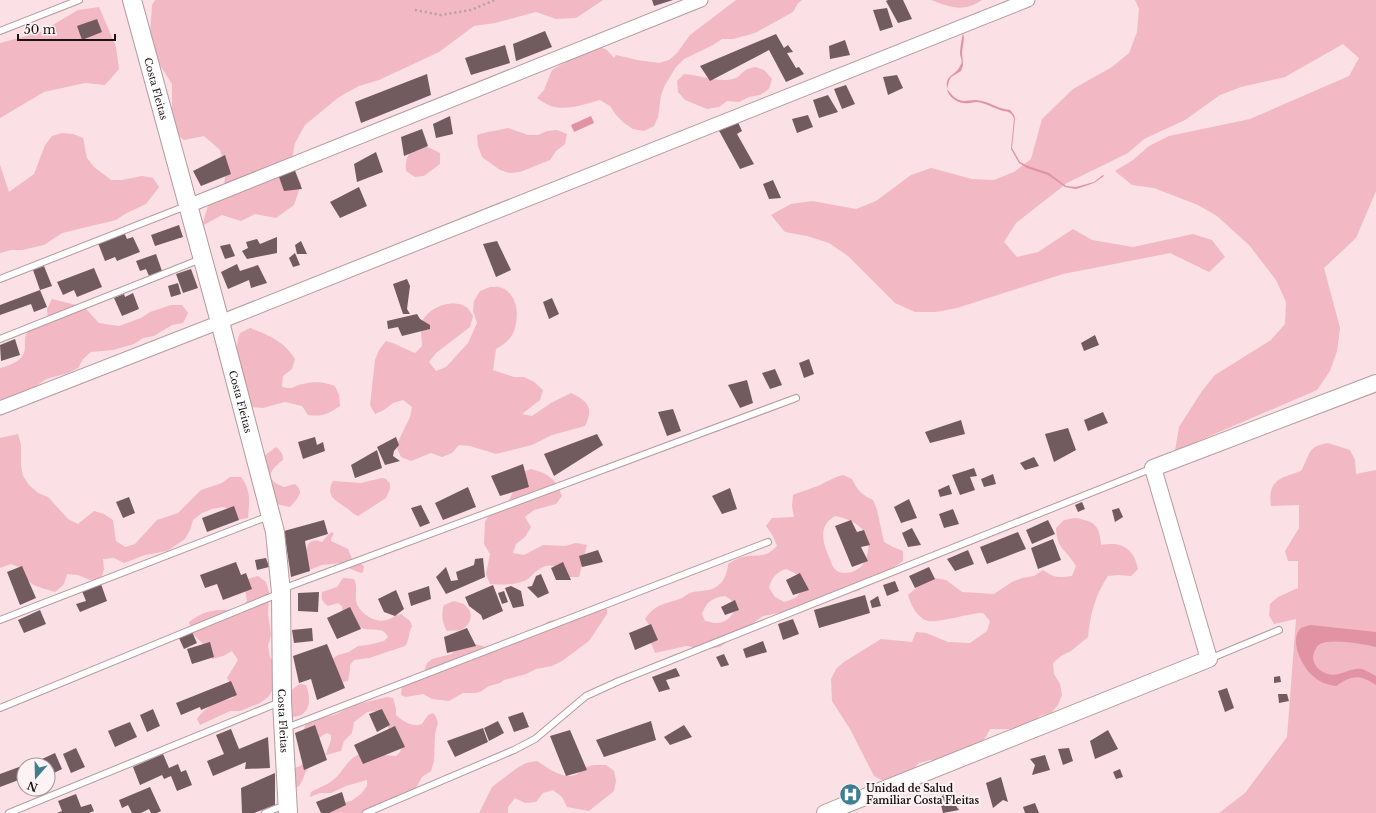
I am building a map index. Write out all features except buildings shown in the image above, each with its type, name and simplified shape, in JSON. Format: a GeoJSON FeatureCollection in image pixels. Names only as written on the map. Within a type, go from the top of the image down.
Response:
{"type":"FeatureCollection","features":[{"type":"Feature","properties":{"kind":"main road","name":"Costa Fleitas"},"geometry":{"type":"LineString","coordinates":[[132,0],[220,322],[274,532],[281,591],[282,701],[288,808]]}},
{"type":"Feature","properties":{"kind":"street"},"geometry":{"type":"LineString","coordinates":[[188,206],[701,0]]}},
{"type":"Feature","properties":{"kind":"street"},"geometry":{"type":"LineString","coordinates":[[0,408],[220,322],[1028,0]]}},
{"type":"Feature","properties":{"kind":"street"},"geometry":{"type":"LineString","coordinates":[[825,813],[1209,658],[1153,468],[1376,383]]}},
{"type":"Feature","properties":{"kind":"lane"},"geometry":{"type":"LineString","coordinates":[[0,32],[79,0]]}},
{"type":"Feature","properties":{"kind":"lane"},"geometry":{"type":"LineString","coordinates":[[0,279],[188,206]]}},
{"type":"Feature","properties":{"kind":"lane"},"geometry":{"type":"LineString","coordinates":[[0,339],[203,259]]}},
{"type":"Feature","properties":{"kind":"lane"},"geometry":{"type":"LineString","coordinates":[[0,708],[281,591],[796,398]]}},
{"type":"Feature","properties":{"kind":"lane"},"geometry":{"type":"LineString","coordinates":[[366,813],[514,750],[535,739],[586,696],[619,681],[1153,468]]}},
{"type":"Feature","properties":{"kind":"lane"},"geometry":{"type":"LineString","coordinates":[[0,620],[270,515]]}},
{"type":"Feature","properties":{"kind":"lane"},"geometry":{"type":"LineString","coordinates":[[284,729],[768,542]]}},
{"type":"Feature","properties":{"kind":"lane"},"geometry":{"type":"LineString","coordinates":[[1209,658],[1279,630]]}},
{"type":"Feature","properties":{"kind":"lane"},"geometry":{"type":"LineString","coordinates":[[9,813],[282,701]]}},
{"type":"Feature","properties":{"kind":"lane"},"geometry":{"type":"LineString","coordinates":[[265,813],[288,808]]}},
{"type":"Feature","properties":{"kind":"path"},"geometry":{"type":"LineString","coordinates":[[415,10],[442,15],[471,10],[495,0]]}},
{"type":"Feature","properties":{"kind":"shaded area"},"geometry":{"type":"Polygon","coordinates":[[[155,0],[603,0],[576,18],[556,19],[536,12],[495,23],[474,26],[439,52],[379,80],[359,86],[339,97],[305,125],[295,143],[291,164],[301,184],[294,205],[276,218],[255,214],[241,221],[222,215],[202,226],[208,206],[223,191],[226,171],[220,150],[204,136],[184,140],[167,127],[172,107],[172,84],[149,48],[152,5],[155,0]]]}},
{"type":"Feature","properties":{"kind":"shaded area"},"geometry":{"type":"Polygon","coordinates":[[[736,0],[802,0],[798,3],[793,12],[755,33],[733,39],[722,39],[684,59],[676,67],[665,85],[661,95],[658,117],[654,126],[644,131],[633,129],[624,123],[610,106],[600,100],[568,108],[560,108],[545,103],[537,98],[544,90],[552,70],[598,46],[607,50],[614,58],[616,55],[659,63],[669,60],[677,53],[690,35],[736,0]]]}},
{"type":"Feature","properties":{"kind":"shaded area"},"geometry":{"type":"Polygon","coordinates":[[[931,0],[982,0],[962,8],[956,8],[931,0]]]}},
{"type":"Feature","properties":{"kind":"shaded area"},"geometry":{"type":"Polygon","coordinates":[[[1135,0],[1376,0],[1376,191],[1356,238],[1324,268],[1340,328],[1337,351],[1330,371],[1317,390],[1175,451],[1179,427],[1202,391],[1215,375],[1271,340],[1285,324],[1286,302],[1276,280],[1249,245],[1217,216],[1198,205],[1154,188],[1132,185],[1115,171],[1133,160],[1149,146],[1169,136],[1250,119],[1349,76],[1359,58],[1343,44],[1285,77],[1241,87],[1220,95],[1185,120],[1144,139],[1128,153],[1067,183],[1016,223],[1004,242],[1017,257],[1038,252],[1073,229],[1092,240],[1133,247],[1193,234],[1212,240],[1225,257],[1209,272],[1170,253],[1063,274],[957,308],[936,312],[915,312],[895,303],[848,256],[829,243],[807,236],[785,232],[771,215],[791,204],[812,201],[856,209],[876,201],[911,175],[931,168],[972,179],[994,180],[1014,172],[1031,159],[1042,119],[1073,89],[1112,67],[1129,53],[1137,32],[1139,9],[1135,0]]]}},
{"type":"Feature","properties":{"kind":"shaded area"},"geometry":{"type":"Polygon","coordinates":[[[99,7],[116,47],[119,69],[105,85],[85,83],[44,92],[0,118],[0,43],[41,32],[78,10],[99,7]]]}},
{"type":"Feature","properties":{"kind":"shaded area"},"geometry":{"type":"Polygon","coordinates":[[[963,33],[963,65],[961,71],[951,77],[947,89],[949,78],[956,72],[962,60],[960,52],[963,33]]]}},
{"type":"Feature","properties":{"kind":"shaded area"},"geometry":{"type":"Polygon","coordinates":[[[755,67],[764,70],[772,79],[769,89],[760,95],[749,97],[739,102],[727,101],[719,107],[707,109],[685,100],[678,92],[677,81],[684,74],[717,80],[730,80],[737,78],[746,70],[755,67]]]}},
{"type":"Feature","properties":{"kind":"shaded area"},"geometry":{"type":"Polygon","coordinates":[[[947,89],[959,100],[976,100],[1010,110],[1015,119],[1012,148],[1020,162],[1049,173],[1066,186],[1076,187],[1094,182],[1103,175],[1104,176],[1094,183],[1076,189],[1065,187],[1048,175],[1027,168],[1019,163],[1011,149],[1014,119],[1012,114],[986,104],[975,102],[958,102],[949,94],[947,89]]]}},
{"type":"Feature","properties":{"kind":"shaded area"},"geometry":{"type":"Polygon","coordinates":[[[591,116],[594,123],[574,132],[571,125],[591,116]]]}},
{"type":"Feature","properties":{"kind":"shaded area"},"geometry":{"type":"Polygon","coordinates":[[[508,128],[528,135],[538,135],[547,131],[557,130],[567,134],[565,144],[556,151],[550,160],[520,172],[510,173],[500,170],[482,157],[478,146],[477,135],[508,128]]]}},
{"type":"Feature","properties":{"kind":"shaded area"},"geometry":{"type":"Polygon","coordinates":[[[62,133],[73,134],[83,138],[87,158],[94,167],[111,180],[122,180],[142,176],[153,178],[159,187],[146,204],[116,220],[62,233],[44,245],[0,253],[0,165],[9,192],[34,174],[45,145],[52,136],[62,133]]]}},
{"type":"Feature","properties":{"kind":"shaded area"},"geometry":{"type":"Polygon","coordinates":[[[419,145],[440,153],[440,164],[424,176],[415,177],[406,171],[406,162],[412,150],[419,145]]]}},
{"type":"Feature","properties":{"kind":"shaded area"},"geometry":{"type":"Polygon","coordinates":[[[490,287],[499,287],[508,291],[515,302],[517,315],[515,329],[509,340],[496,349],[493,370],[514,377],[524,377],[534,382],[543,390],[540,400],[522,414],[532,416],[551,403],[571,393],[582,399],[588,406],[589,414],[585,426],[552,435],[532,445],[496,454],[470,446],[459,445],[452,453],[442,457],[431,453],[411,461],[401,457],[396,446],[410,417],[412,407],[403,400],[393,403],[384,410],[375,414],[370,405],[375,360],[379,350],[386,341],[415,353],[422,346],[421,326],[428,313],[447,304],[460,304],[467,308],[473,316],[470,327],[436,353],[429,362],[436,371],[446,367],[468,343],[477,323],[473,311],[474,301],[480,291],[490,287]]]}},
{"type":"Feature","properties":{"kind":"shaded area"},"geometry":{"type":"Polygon","coordinates":[[[52,299],[84,307],[99,323],[119,326],[141,318],[150,312],[171,305],[182,305],[188,313],[183,323],[172,325],[154,336],[143,338],[134,344],[113,350],[91,352],[83,359],[78,368],[68,373],[46,379],[19,398],[0,404],[0,368],[12,364],[20,359],[25,348],[26,334],[33,327],[48,320],[47,309],[52,299]]]}},
{"type":"Feature","properties":{"kind":"shaded area"},"geometry":{"type":"Polygon","coordinates":[[[250,328],[281,343],[295,359],[292,369],[283,376],[282,387],[292,388],[315,382],[335,386],[339,395],[340,406],[325,414],[313,416],[308,415],[302,406],[285,402],[263,408],[252,407],[243,400],[236,358],[240,333],[250,328]]]}},
{"type":"Feature","properties":{"kind":"shaded area"},"geometry":{"type":"Polygon","coordinates":[[[18,434],[21,445],[21,466],[23,476],[29,485],[38,493],[48,497],[68,519],[78,524],[94,511],[104,514],[113,520],[116,541],[125,547],[135,544],[157,520],[178,513],[201,490],[222,483],[230,477],[241,477],[247,487],[249,497],[248,518],[237,520],[234,510],[223,507],[212,509],[202,513],[193,520],[185,539],[167,551],[145,555],[124,563],[114,558],[103,559],[104,569],[101,579],[90,580],[78,575],[67,574],[64,584],[55,592],[38,587],[27,579],[21,568],[11,564],[0,568],[0,438],[18,434]]]}},
{"type":"Feature","properties":{"kind":"shaded area"},"geometry":{"type":"Polygon","coordinates":[[[1328,443],[1350,450],[1355,460],[1356,474],[1376,470],[1376,813],[1219,813],[1245,793],[1287,737],[1296,619],[1274,624],[1269,615],[1270,604],[1278,597],[1298,588],[1298,561],[1288,561],[1285,551],[1299,528],[1299,505],[1271,506],[1270,497],[1273,485],[1277,481],[1301,471],[1312,449],[1328,443]]]}},
{"type":"Feature","properties":{"kind":"shaded area"},"geometry":{"type":"Polygon","coordinates":[[[276,447],[283,456],[283,460],[272,471],[271,478],[277,484],[284,487],[295,484],[299,488],[300,493],[290,507],[280,505],[266,498],[263,457],[276,447]]]}},
{"type":"Feature","properties":{"kind":"shaded area"},"geometry":{"type":"Polygon","coordinates":[[[531,469],[551,478],[557,485],[562,496],[556,504],[534,510],[525,517],[531,527],[525,537],[516,544],[513,553],[524,555],[543,545],[565,546],[576,543],[587,545],[579,577],[568,577],[560,569],[548,566],[539,569],[527,580],[499,585],[490,584],[486,574],[490,554],[484,544],[485,522],[490,513],[508,503],[521,473],[531,469]]]}},
{"type":"Feature","properties":{"kind":"shaded area"},"geometry":{"type":"Polygon","coordinates":[[[843,475],[852,479],[860,492],[873,500],[877,510],[884,542],[903,551],[903,561],[858,591],[784,612],[763,616],[720,647],[709,649],[686,646],[655,653],[650,640],[652,629],[645,619],[653,610],[657,607],[682,598],[687,594],[714,589],[725,577],[728,564],[741,557],[764,555],[770,552],[777,546],[773,536],[766,526],[772,518],[794,517],[792,506],[793,495],[816,487],[843,475]],[[835,516],[829,520],[824,530],[823,536],[825,547],[832,565],[837,571],[846,573],[855,571],[863,565],[865,561],[868,552],[867,537],[864,531],[852,521],[835,516]],[[786,569],[774,576],[769,588],[775,597],[784,602],[792,600],[800,593],[803,586],[800,579],[793,572],[786,569]],[[725,596],[713,599],[706,606],[702,614],[705,621],[714,623],[721,622],[730,617],[733,613],[734,604],[731,599],[725,596]]]}},
{"type":"Feature","properties":{"kind":"shaded area"},"geometry":{"type":"Polygon","coordinates":[[[382,478],[386,479],[390,484],[390,489],[386,498],[358,516],[332,497],[330,490],[333,481],[361,483],[382,478]]]}},
{"type":"Feature","properties":{"kind":"shaded area"},"geometry":{"type":"Polygon","coordinates":[[[1075,518],[1095,525],[1099,533],[1101,545],[1120,545],[1130,551],[1138,569],[1131,576],[1108,576],[1103,583],[1094,605],[1088,637],[1053,663],[1054,674],[1060,684],[1062,695],[1058,705],[1051,713],[1040,716],[1033,724],[1011,729],[990,729],[978,746],[966,747],[961,755],[952,762],[930,760],[919,763],[905,778],[884,781],[874,776],[850,729],[832,701],[831,679],[836,669],[844,662],[881,639],[912,642],[916,632],[926,633],[948,642],[970,643],[987,631],[990,621],[983,613],[939,621],[928,621],[918,614],[908,595],[924,582],[935,578],[946,580],[962,592],[994,594],[1012,582],[1022,578],[1034,576],[1043,570],[1050,575],[1057,577],[1072,576],[1076,566],[1060,545],[1056,528],[1064,520],[1075,518]]]}},
{"type":"Feature","properties":{"kind":"shaded area"},"geometry":{"type":"Polygon","coordinates":[[[332,532],[334,534],[331,541],[348,549],[352,559],[364,566],[363,572],[361,573],[348,568],[342,563],[322,565],[309,570],[306,554],[308,545],[314,541],[322,542],[332,532]]]}},
{"type":"Feature","properties":{"kind":"shaded area"},"geometry":{"type":"Polygon","coordinates":[[[258,576],[266,582],[269,592],[268,614],[271,635],[268,646],[270,657],[276,666],[274,687],[269,696],[260,703],[240,711],[230,711],[200,725],[197,719],[204,711],[217,703],[233,698],[232,687],[227,678],[238,660],[232,651],[223,656],[212,659],[208,649],[192,633],[189,622],[208,612],[240,609],[247,601],[245,589],[248,579],[258,576]]]}},
{"type":"Feature","properties":{"kind":"shaded area"},"geometry":{"type":"Polygon","coordinates":[[[343,578],[354,579],[356,585],[357,605],[363,613],[372,619],[382,621],[401,614],[410,621],[412,626],[405,646],[369,658],[354,660],[350,665],[348,681],[343,682],[329,661],[358,646],[384,641],[388,637],[384,632],[362,628],[343,617],[342,606],[338,603],[328,606],[323,602],[322,592],[337,587],[343,578]]]}},
{"type":"Feature","properties":{"kind":"shaded area"},"geometry":{"type":"Polygon","coordinates":[[[454,601],[464,604],[470,611],[471,617],[469,623],[463,629],[447,631],[443,622],[443,608],[444,605],[454,601]]]}},
{"type":"Feature","properties":{"kind":"shaded area"},"geometry":{"type":"Polygon","coordinates":[[[601,609],[607,609],[607,614],[589,641],[562,661],[552,666],[536,669],[526,674],[504,680],[500,683],[489,686],[480,692],[463,693],[449,701],[432,699],[423,694],[406,697],[401,695],[402,686],[424,673],[427,663],[432,659],[452,654],[458,645],[468,642],[489,648],[540,627],[549,621],[565,621],[601,609]]]}},
{"type":"Feature","properties":{"kind":"shaded area"},"geometry":{"type":"Polygon","coordinates":[[[1310,625],[1376,632],[1376,647],[1348,642],[1325,642],[1317,646],[1313,657],[1316,666],[1326,673],[1331,675],[1362,669],[1376,676],[1376,685],[1365,679],[1356,677],[1336,686],[1324,683],[1313,676],[1301,660],[1296,646],[1297,633],[1301,628],[1310,625]]]}},
{"type":"Feature","properties":{"kind":"shaded area"},"geometry":{"type":"Polygon","coordinates":[[[300,684],[306,685],[309,697],[308,707],[301,715],[289,717],[282,696],[300,684]]]}},
{"type":"Feature","properties":{"kind":"shaded area"},"geometry":{"type":"Polygon","coordinates":[[[387,697],[393,698],[396,715],[405,722],[419,725],[422,724],[428,715],[433,713],[438,723],[435,734],[434,761],[431,771],[422,777],[417,786],[409,794],[364,813],[325,813],[335,804],[351,801],[361,794],[367,786],[367,780],[346,786],[331,793],[320,793],[310,797],[311,792],[337,777],[349,761],[357,755],[366,754],[396,756],[400,752],[402,747],[389,732],[387,721],[377,711],[367,712],[354,722],[352,733],[344,741],[341,751],[326,755],[331,741],[331,735],[327,733],[322,736],[317,742],[316,761],[307,770],[298,787],[290,786],[290,770],[304,763],[303,731],[307,721],[334,715],[355,705],[387,697]]]}},
{"type":"Feature","properties":{"kind":"shaded area"},"geometry":{"type":"Polygon","coordinates":[[[537,761],[556,773],[567,776],[577,774],[590,766],[606,765],[614,771],[616,781],[614,791],[589,811],[567,807],[562,797],[553,790],[543,793],[536,802],[525,803],[515,798],[508,807],[508,813],[479,813],[492,787],[517,768],[526,763],[537,761]]]}},
{"type":"Feature","properties":{"kind":"place","name":"Unidad de Salud Familiar Costa Fleitas"},"geometry":{"type":"Point","coordinates":[851,794]}}]}
